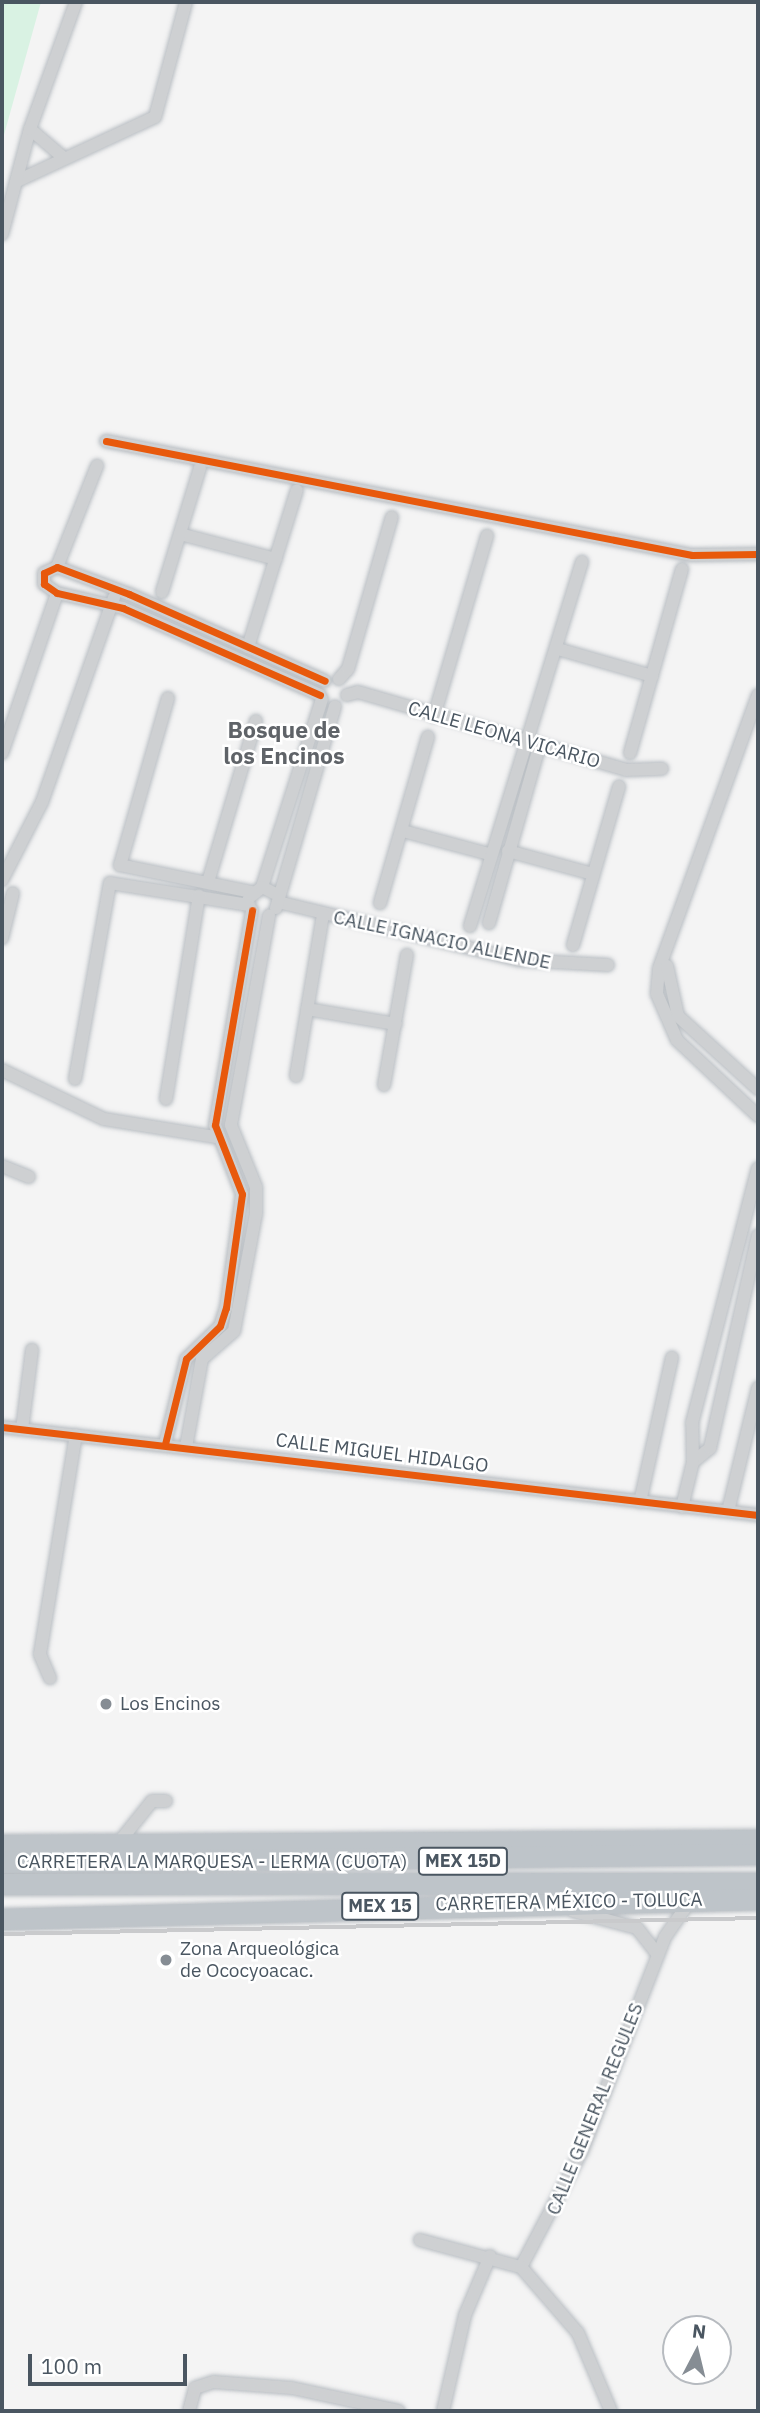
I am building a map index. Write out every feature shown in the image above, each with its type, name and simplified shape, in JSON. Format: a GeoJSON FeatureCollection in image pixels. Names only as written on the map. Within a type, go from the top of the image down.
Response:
{"type":"FeatureCollection","features":[{"type":"Feature","properties":{"kind":"highway"},"geometry":{"type":"LineString","coordinates":[[2,1845],[120,1841],[758,1840]]}},
{"type":"Feature","properties":{"kind":"highway","name":"CARRETERA LA MARQUESA - LERMA (CUOTA)"},"geometry":{"type":"LineString","coordinates":[[2,1862],[758,1854]]}},
{"type":"Feature","properties":{"kind":"highway","name":"CARRETERA LA MARQUESA - LERMA (CUOTA)"},"geometry":{"type":"LineString","coordinates":[[2,1884],[758,1883]]}},
{"type":"Feature","properties":{"kind":"highway","name":"CARRETERA MÉXICO - TOLUCA"},"geometry":{"type":"LineString","coordinates":[[2,1919],[758,1899]]}},
{"type":"Feature","properties":{"kind":"street"},"geometry":{"type":"LineString","coordinates":[[2,234],[30,129],[76,2]]}},
{"type":"Feature","properties":{"kind":"street"},"geometry":{"type":"LineString","coordinates":[[17,181],[151,121],[175,53],[186,2]]}},
{"type":"Feature","properties":{"kind":"street"},"geometry":{"type":"LineString","coordinates":[[30,129],[64,158]]}},
{"type":"Feature","properties":{"kind":"street"},"geometry":{"type":"LineString","coordinates":[[106,441],[680,552],[758,554]]}},
{"type":"Feature","properties":{"kind":"street"},"geometry":{"type":"LineString","coordinates":[[97,466],[57,567],[43,578],[57,593],[111,604],[321,697],[335,706]]}},
{"type":"Feature","properties":{"kind":"street"},"geometry":{"type":"LineString","coordinates":[[162,592],[200,468]]}},
{"type":"Feature","properties":{"kind":"street"},"geometry":{"type":"LineString","coordinates":[[248,647],[297,490]]}},
{"type":"Feature","properties":{"kind":"street"},"geometry":{"type":"LineString","coordinates":[[57,567],[325,681],[339,680],[348,669],[392,517]]}},
{"type":"Feature","properties":{"kind":"street"},"geometry":{"type":"LineString","coordinates":[[180,534],[275,559]]}},
{"type":"Feature","properties":{"kind":"street"},"geometry":{"type":"LineString","coordinates":[[434,716],[487,536]]}},
{"type":"Feature","properties":{"kind":"street"},"geometry":{"type":"LineString","coordinates":[[470,926],[489,854],[558,649],[582,562]]}},
{"type":"Feature","properties":{"kind":"street"},"geometry":{"type":"LineString","coordinates":[[630,753],[682,569]]}},
{"type":"Feature","properties":{"kind":"street"},"geometry":{"type":"LineString","coordinates":[[2,880],[42,802],[116,590]]}},
{"type":"Feature","properties":{"kind":"street"},"geometry":{"type":"LineString","coordinates":[[2,753],[57,593]]}},
{"type":"Feature","properties":{"kind":"street"},"geometry":{"type":"LineString","coordinates":[[225,655],[232,640]]}},
{"type":"Feature","properties":{"kind":"street"},"geometry":{"type":"LineString","coordinates":[[558,649],[652,676]]}},
{"type":"Feature","properties":{"kind":"street"},"geometry":{"type":"LineString","coordinates":[[186,1447],[186,1422],[194,1380],[202,1359],[232,1337],[237,1322],[257,1203],[231,1125],[269,915],[277,898],[335,706],[347,695],[339,680]]}},
{"type":"Feature","properties":{"kind":"street"},"geometry":{"type":"LineString","coordinates":[[165,1444],[180,1377],[191,1350],[224,1318],[242,1206],[233,1171],[215,1137],[254,898],[325,681]]}},
{"type":"Feature","properties":{"kind":"street","name":"CALLE LEONA VICARIO"},"geometry":{"type":"LineString","coordinates":[[347,695],[526,740],[642,773],[662,769]]}},
{"type":"Feature","properties":{"kind":"street"},"geometry":{"type":"LineString","coordinates":[[750,1102],[666,1025],[657,994],[667,948],[758,695]]}},
{"type":"Feature","properties":{"kind":"street"},"geometry":{"type":"LineString","coordinates":[[168,698],[120,865],[208,882],[254,898],[269,915]]}},
{"type":"Feature","properties":{"kind":"street"},"geometry":{"type":"LineString","coordinates":[[208,882],[256,721]]}},
{"type":"Feature","properties":{"kind":"street"},"geometry":{"type":"LineString","coordinates":[[380,903],[428,737]]}},
{"type":"Feature","properties":{"kind":"street"},"geometry":{"type":"LineString","coordinates":[[489,923],[540,744]]}},
{"type":"Feature","properties":{"kind":"street"},"geometry":{"type":"LineString","coordinates":[[573,944],[619,787]]}},
{"type":"Feature","properties":{"kind":"street"},"geometry":{"type":"LineString","coordinates":[[402,831],[489,854]]}},
{"type":"Feature","properties":{"kind":"street"},"geometry":{"type":"LineString","coordinates":[[508,851],[593,874]]}},
{"type":"Feature","properties":{"kind":"street"},"geometry":{"type":"LineString","coordinates":[[75,1079],[112,881],[200,896],[254,898]]}},
{"type":"Feature","properties":{"kind":"street"},"geometry":{"type":"LineString","coordinates":[[2,938],[13,893]]}},
{"type":"Feature","properties":{"kind":"street"},"geometry":{"type":"LineString","coordinates":[[166,1099],[200,896]]}},
{"type":"Feature","properties":{"kind":"street","name":"CALLE IGNACIO ALLENDE"},"geometry":{"type":"LineString","coordinates":[[254,898],[277,898],[323,914],[519,960],[608,965]]}},
{"type":"Feature","properties":{"kind":"street"},"geometry":{"type":"LineString","coordinates":[[296,1076],[323,914]]}},
{"type":"Feature","properties":{"kind":"street"},"geometry":{"type":"LineString","coordinates":[[667,948],[669,997],[678,1016],[758,1089]]}},
{"type":"Feature","properties":{"kind":"street"},"geometry":{"type":"LineString","coordinates":[[384,1085],[407,955]]}},
{"type":"Feature","properties":{"kind":"street"},"geometry":{"type":"LineString","coordinates":[[307,1009],[396,1024]]}},
{"type":"Feature","properties":{"kind":"street"},"geometry":{"type":"LineString","coordinates":[[733,1068],[758,1116]]}},
{"type":"Feature","properties":{"kind":"street"},"geometry":{"type":"LineString","coordinates":[[2,1070],[104,1119],[215,1137]]}},
{"type":"Feature","properties":{"kind":"street"},"geometry":{"type":"LineString","coordinates":[[233,1171],[246,1164]]}},
{"type":"Feature","properties":{"kind":"street"},"geometry":{"type":"LineString","coordinates":[[2,1166],[29,1177]]}},
{"type":"Feature","properties":{"kind":"street"},"geometry":{"type":"LineString","coordinates":[[682,1507],[693,1462],[692,1423],[758,1168]]}},
{"type":"Feature","properties":{"kind":"street"},"geometry":{"type":"LineString","coordinates":[[693,1462],[710,1448],[758,1235]]}},
{"type":"Feature","properties":{"kind":"street"},"geometry":{"type":"LineString","coordinates":[[22,1429],[32,1350]]}},
{"type":"Feature","properties":{"kind":"street"},"geometry":{"type":"LineString","coordinates":[[640,1502],[672,1359]]}},
{"type":"Feature","properties":{"kind":"street"},"geometry":{"type":"LineString","coordinates":[[180,1377],[194,1380]]}},
{"type":"Feature","properties":{"kind":"street"},"geometry":{"type":"LineString","coordinates":[[727,1511],[758,1388]]}},
{"type":"Feature","properties":{"kind":"street"},"geometry":{"type":"LineString","coordinates":[[170,1420],[186,1422]]}},
{"type":"Feature","properties":{"kind":"street","name":"CALLE MIGUEL HIDALGO"},"geometry":{"type":"LineString","coordinates":[[2,1427],[758,1515]]}},
{"type":"Feature","properties":{"kind":"street"},"geometry":{"type":"LineString","coordinates":[[50,1678],[40,1654],[76,1435]]}},
{"type":"Feature","properties":{"kind":"street"},"geometry":{"type":"LineString","coordinates":[[120,1841],[152,1801],[166,1801]]}},
{"type":"Feature","properties":{"kind":"street","name":"CALLE GENERAL REGULES"},"geometry":{"type":"LineString","coordinates":[[521,2267],[582,2151],[671,1923],[693,1899]]}},
{"type":"Feature","properties":{"kind":"street"},"geometry":{"type":"LineString","coordinates":[[532,1903],[624,1921],[643,1932],[658,1955]]}},
{"type":"Feature","properties":{"kind":"street"},"geometry":{"type":"LineString","coordinates":[[420,2240],[490,2256],[521,2267],[578,2333],[611,2411]]}},
{"type":"Feature","properties":{"kind":"street"},"geometry":{"type":"LineString","coordinates":[[443,2411],[471,2296],[490,2256]]}},
{"type":"Feature","properties":{"kind":"street"},"geometry":{"type":"LineString","coordinates":[[189,2411],[195,2388],[214,2382],[292,2388],[399,2411]]}},
{"type":"Feature","properties":{"kind":"green space"},"geometry":{"type":"Polygon","coordinates":[[[2,2],[41,2],[2,142],[2,2]]]}},
{"type":"Feature","properties":{"kind":"railway"},"geometry":{"type":"LineString","coordinates":[[2,1934],[758,1918]]}},
{"type":"Feature","properties":{"kind":"cycle path"},"geometry":{"type":"LineString","coordinates":[[106,441],[692,555],[758,554]]}},
{"type":"Feature","properties":{"kind":"cycle path"},"geometry":{"type":"LineString","coordinates":[[320,695],[123,608],[57,593],[44,584],[44,573],[57,567],[129,594],[325,681]]}},
{"type":"Feature","properties":{"kind":"cycle path"},"geometry":{"type":"LineString","coordinates":[[165,1444],[186,1359],[220,1326],[226,1308],[242,1194],[215,1125],[252,910]]}},
{"type":"Feature","properties":{"kind":"cycle path"},"geometry":{"type":"LineString","coordinates":[[2,1427],[758,1515]]}},
{"type":"Feature","properties":{"kind":"place","name":"Los Encinos"},"geometry":{"type":"Point","coordinates":[106,1704]}},
{"type":"Feature","properties":{"kind":"place","name":"Zona Arqueológica de Ococyoacac."},"geometry":{"type":"Point","coordinates":[166,1960]}},
{"type":"Feature","properties":{"kind":"district","name":"Bosque de los Encinos"},"geometry":{"type":"Point","coordinates":[284,742]}}]}
